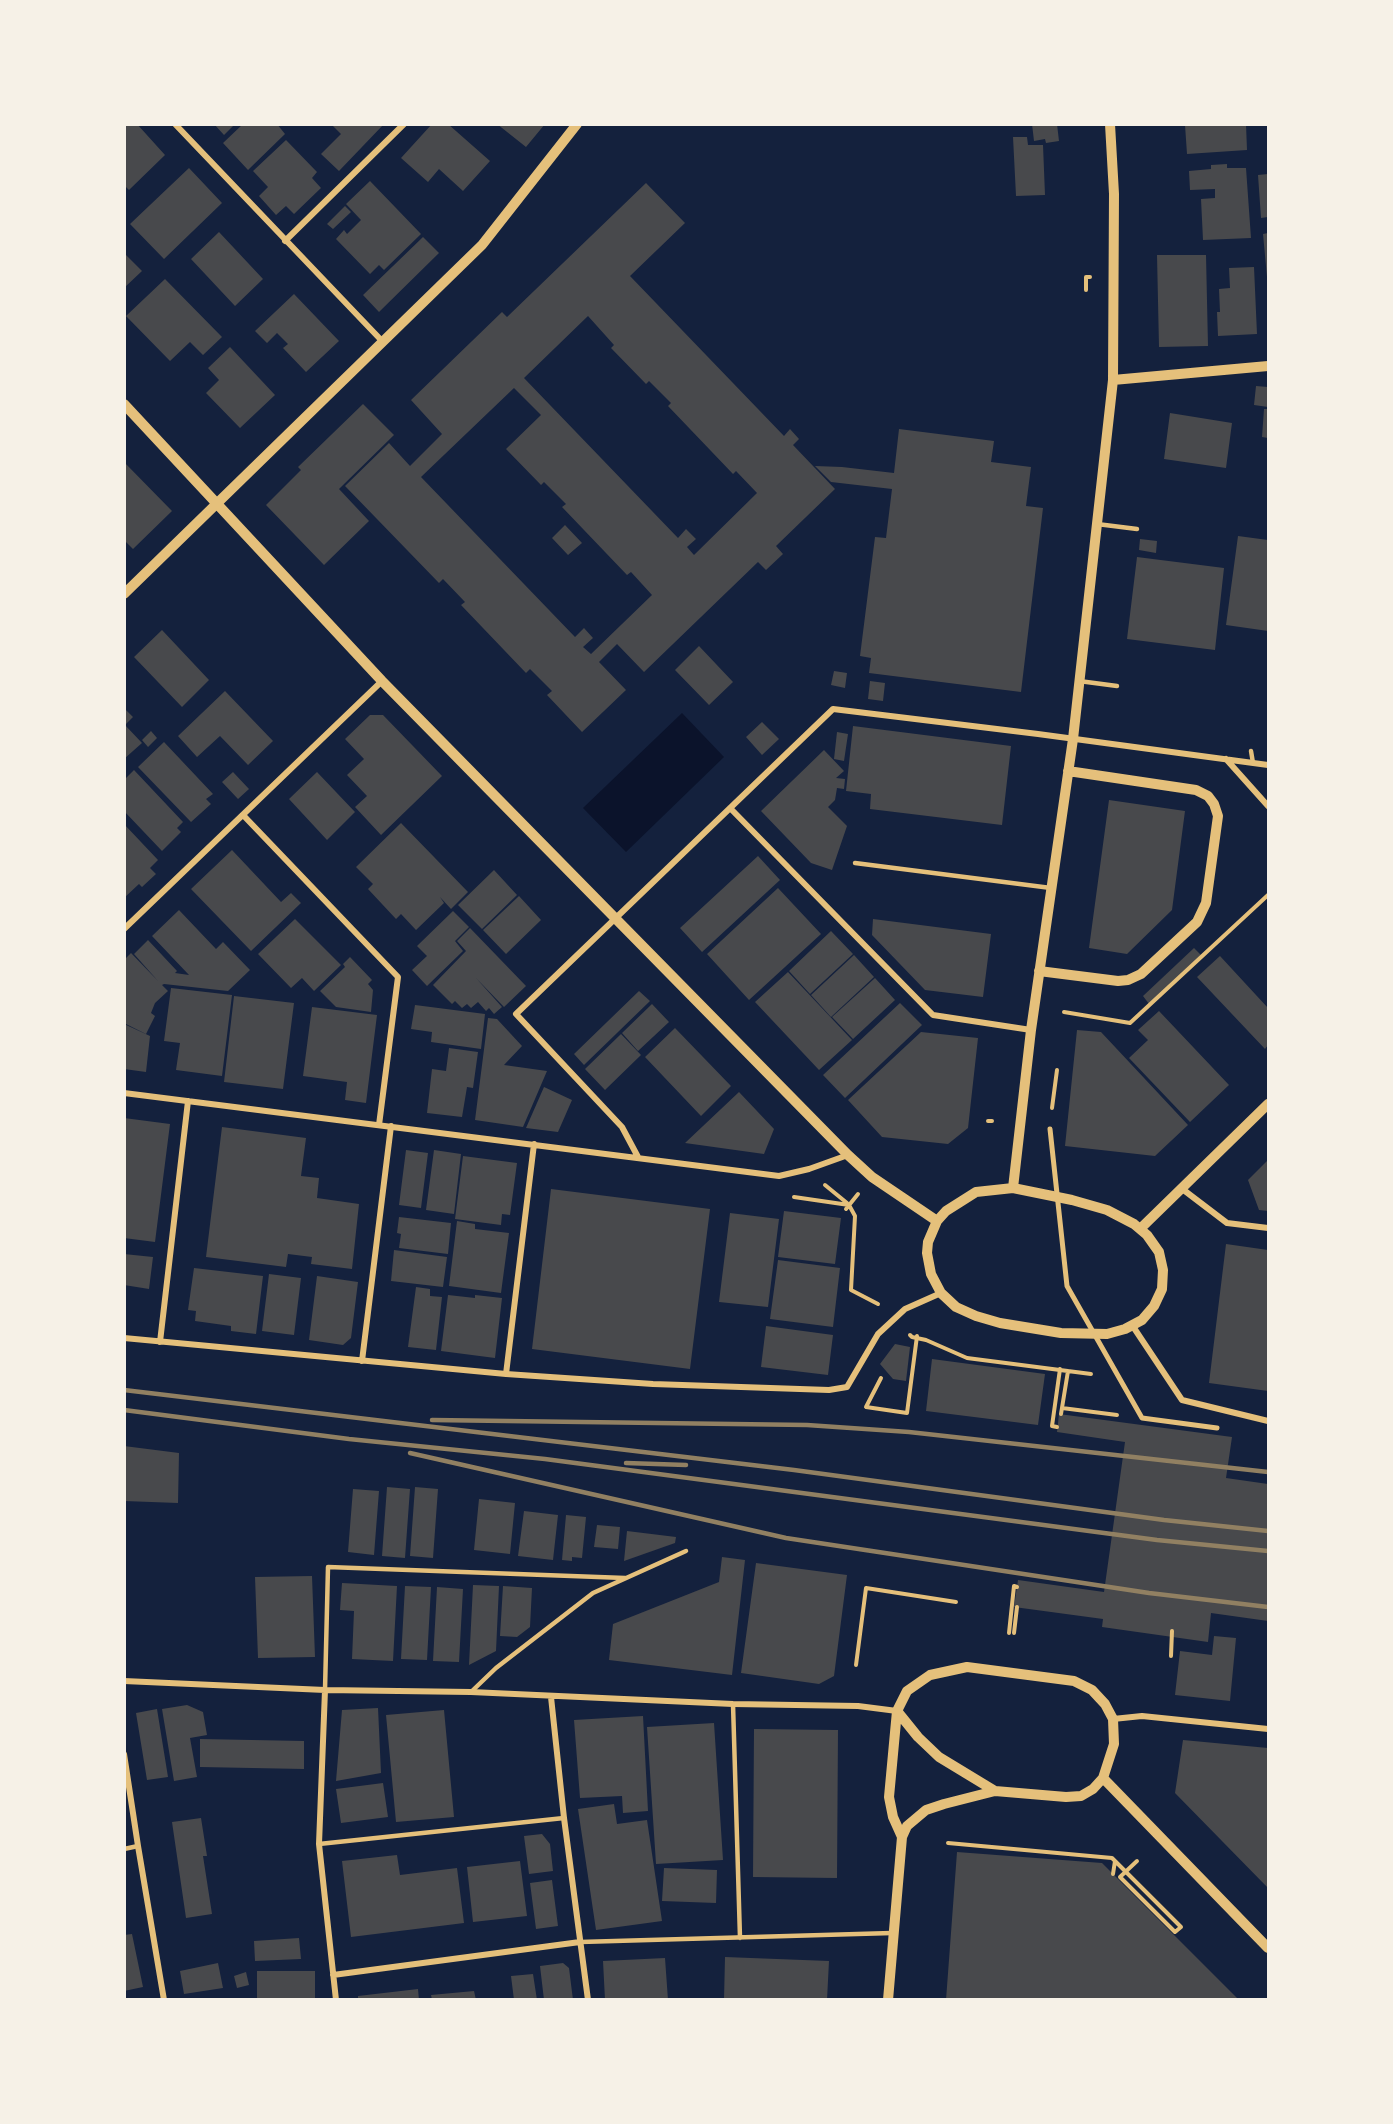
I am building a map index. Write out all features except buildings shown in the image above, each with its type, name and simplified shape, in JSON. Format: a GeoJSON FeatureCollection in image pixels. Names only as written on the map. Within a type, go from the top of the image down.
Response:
{"type":"FeatureCollection","features":[{"type":"Feature","properties":{"kind":"street"},"geometry":{"type":"LineString","coordinates":[[175,124],[383,342]]}},
{"type":"Feature","properties":{"kind":"street"},"geometry":{"type":"LineString","coordinates":[[285,241],[404,124]]}},
{"type":"Feature","properties":{"kind":"street"},"geometry":{"type":"LineString","coordinates":[[124,594],[482,246],[578,124]]}},
{"type":"Feature","properties":{"kind":"street"},"geometry":{"type":"LineString","coordinates":[[1013,1188],[1031,1030],[1073,739],[1113,380],[1114,194],[1110,124]]}},
{"type":"Feature","properties":{"kind":"street"},"geometry":{"type":"LineString","coordinates":[[1113,380],[1269,366]]}},
{"type":"Feature","properties":{"kind":"street"},"geometry":{"type":"LineString","coordinates":[[124,404],[382,681],[848,1155],[872,1176],[938,1221]]}},
{"type":"Feature","properties":{"kind":"street"},"geometry":{"type":"LineString","coordinates":[[124,928],[382,681]]}},
{"type":"Feature","properties":{"kind":"street"},"geometry":{"type":"LineString","coordinates":[[638,1157],[622,1127],[516,1014],[833,709],[1269,765]]}},
{"type":"Feature","properties":{"kind":"street"},"geometry":{"type":"LineString","coordinates":[[1226,759],[1269,806]]}},
{"type":"Feature","properties":{"kind":"street"},"geometry":{"type":"LineString","coordinates":[[1039,971],[1118,981],[1128,980],[1141,974],[1197,922],[1206,903],[1218,816],[1208,796],[1196,790],[1068,771]]}},
{"type":"Feature","properties":{"kind":"street"},"geometry":{"type":"LineString","coordinates":[[730,808],[933,1015],[1031,1030]]}},
{"type":"Feature","properties":{"kind":"street"},"geometry":{"type":"LineString","coordinates":[[243,815],[398,977],[379,1125]]}},
{"type":"Feature","properties":{"kind":"street"},"geometry":{"type":"LineString","coordinates":[[124,1092],[779,1176],[809,1169],[848,1155]]}},
{"type":"Feature","properties":{"kind":"street"},"geometry":{"type":"LineString","coordinates":[[160,1342],[188,1101]]}},
{"type":"Feature","properties":{"kind":"street"},"geometry":{"type":"LineString","coordinates":[[1140,1229],[1269,1104]]}},
{"type":"Feature","properties":{"kind":"street"},"geometry":{"type":"LineString","coordinates":[[362,1361],[391,1126]]}},
{"type":"Feature","properties":{"kind":"street"},"geometry":{"type":"LineString","coordinates":[[1050,1129],[1067,1286],[1142,1418],[1217,1428]]}},
{"type":"Feature","properties":{"kind":"street"},"geometry":{"type":"LineString","coordinates":[[506,1374],[534,1144]]}},
{"type":"Feature","properties":{"kind":"street"},"geometry":{"type":"LineString","coordinates":[[1013,1188],[1107,1210],[1148,1235],[1159,1252],[1163,1270],[1162,1289],[1154,1306],[1142,1320],[1107,1334],[1084,1335],[1000,1323],[976,1316],[956,1307],[941,1293],[931,1274],[927,1253],[928,1242],[938,1221],[946,1211],[976,1192],[1013,1188]]}},
{"type":"Feature","properties":{"kind":"street"},"geometry":{"type":"LineString","coordinates":[[1181,1188],[1227,1223],[1269,1228]]}},
{"type":"Feature","properties":{"kind":"street"},"geometry":{"type":"LineString","coordinates":[[124,1338],[506,1374],[653,1384],[829,1390],[847,1387],[878,1335],[905,1309],[941,1293]]}},
{"type":"Feature","properties":{"kind":"street"},"geometry":{"type":"LineString","coordinates":[[1132,1325],[1182,1400],[1269,1421]]}},
{"type":"Feature","properties":{"kind":"street"},"geometry":{"type":"LineString","coordinates":[[888,2000],[902,1837],[907,1826],[926,1810],[995,1791],[1066,1797],[1081,1796],[1093,1789],[1103,1778],[1114,1744],[1113,1719],[1105,1704],[1092,1690],[1074,1681],[968,1667],[930,1675],[907,1691],[897,1711],[889,1797],[893,1817],[902,1837]]}},
{"type":"Feature","properties":{"kind":"street"},"geometry":{"type":"LineString","coordinates":[[124,1681],[325,1690],[471,1692],[733,1704],[858,1706],[897,1711],[918,1737],[939,1757],[995,1791]]}},
{"type":"Feature","properties":{"kind":"street"},"geometry":{"type":"LineString","coordinates":[[325,1690],[319,1844],[336,2000]]}},
{"type":"Feature","properties":{"kind":"street"},"geometry":{"type":"LineString","coordinates":[[551,1697],[588,2000]]}},
{"type":"Feature","properties":{"kind":"street"},"geometry":{"type":"LineString","coordinates":[[1113,1719],[1142,1716],[1269,1728]]}},
{"type":"Feature","properties":{"kind":"street"},"geometry":{"type":"LineString","coordinates":[[124,1754],[164,2000]]}},
{"type":"Feature","properties":{"kind":"street"},"geometry":{"type":"LineString","coordinates":[[1103,1778],[1269,1948]]}},
{"type":"Feature","properties":{"kind":"street"},"geometry":{"type":"LineString","coordinates":[[333,1975],[580,1942]]}},
{"type":"Feature","properties":{"kind":"lane"},"geometry":{"type":"LineString","coordinates":[[1097,524],[1137,529]]}},
{"type":"Feature","properties":{"kind":"lane"},"geometry":{"type":"LineString","coordinates":[[1079,681],[1118,686]]}},
{"type":"Feature","properties":{"kind":"lane"},"geometry":{"type":"LineString","coordinates":[[1251,751],[1253,763]]}},
{"type":"Feature","properties":{"kind":"lane"},"geometry":{"type":"LineString","coordinates":[[855,863],[1051,888]]}},
{"type":"Feature","properties":{"kind":"lane"},"geometry":{"type":"LineString","coordinates":[[471,1692],[496,1668],[593,1593],[686,1551]]}},
{"type":"Feature","properties":{"kind":"lane"},"geometry":{"type":"LineString","coordinates":[[325,1690],[328,1567],[625,1578]]}},
{"type":"Feature","properties":{"kind":"lane"},"geometry":{"type":"LineString","coordinates":[[733,1704],[740,1938]]}},
{"type":"Feature","properties":{"kind":"lane"},"geometry":{"type":"LineString","coordinates":[[319,1844],[564,1818]]}},
{"type":"Feature","properties":{"kind":"lane"},"geometry":{"type":"LineString","coordinates":[[124,1849],[138,1846]]}},
{"type":"Feature","properties":{"kind":"lane"},"geometry":{"type":"LineString","coordinates":[[580,1942],[893,1933]]}},
{"type":"Feature","properties":{"kind":"path"},"geometry":{"type":"LineString","coordinates":[[1050,1129],[1057,1070]]}},
{"type":"Feature","properties":{"kind":"path"},"geometry":{"type":"LineString","coordinates":[[820,1180],[855,1216],[851,1290],[884,1308]]}},
{"type":"Feature","properties":{"kind":"path"},"geometry":{"type":"LineString","coordinates":[[847,1207],[859,1193]]}},
{"type":"Feature","properties":{"kind":"path"},"geometry":{"type":"LineString","coordinates":[[790,1196],[847,1207]]}},
{"type":"Feature","properties":{"kind":"path"},"geometry":{"type":"LineString","coordinates":[[905,1329],[912,1338],[926,1340],[967,1358],[1092,1374]]}},
{"type":"Feature","properties":{"kind":"path"},"geometry":{"type":"LineString","coordinates":[[881,1378],[866,1407],[907,1413],[917,1337]]}},
{"type":"Feature","properties":{"kind":"path"},"geometry":{"type":"LineString","coordinates":[[1057,1427],[1052,1426],[1056,1418],[1060,1369]]}},
{"type":"Feature","properties":{"kind":"path"},"geometry":{"type":"LineString","coordinates":[[1062,1414],[1068,1371]]}},
{"type":"Feature","properties":{"kind":"path"},"geometry":{"type":"LineString","coordinates":[[1062,1408],[1115,1416],[1109,1406]]}},
{"type":"Feature","properties":{"kind":"path"},"geometry":{"type":"LineString","coordinates":[[1009,1633],[1014,1586],[1017,1587]]}},
{"type":"Feature","properties":{"kind":"path"},"geometry":{"type":"LineString","coordinates":[[856,1665],[866,1588],[956,1602]]}},
{"type":"Feature","properties":{"kind":"path"},"geometry":{"type":"LineString","coordinates":[[1014,1633],[1017,1607]]}},
{"type":"Feature","properties":{"kind":"path"},"geometry":{"type":"LineString","coordinates":[[1171,1656],[1172,1631]]}},
{"type":"Feature","properties":{"kind":"path"},"geometry":{"type":"LineString","coordinates":[[948,1843],[1112,1858],[1115,1860],[1181,1927],[1175,1932],[1119,1878],[1137,1861]]}},
{"type":"Feature","properties":{"kind":"path"},"geometry":{"type":"LineString","coordinates":[[1066,1854],[1071,1860]]}},
{"type":"Feature","properties":{"kind":"path"},"geometry":{"type":"LineString","coordinates":[[1113,1874],[1115,1860]]}},
{"type":"Feature","properties":{"kind":"water"},"geometry":{"type":"Polygon","coordinates":[[[682,713],[724,757],[626,852],[583,808],[682,713]]]}},
{"type":"Feature","properties":{"kind":"railway"},"geometry":{"type":"LineString","coordinates":[[124,1390],[794,1470],[1164,1520],[1268,1531]]}},
{"type":"Feature","properties":{"kind":"railway"},"geometry":{"type":"LineString","coordinates":[[124,1410],[349,1439],[545,1459],[1157,1540],[1268,1551]]}},
{"type":"Feature","properties":{"kind":"railway"},"geometry":{"type":"LineString","coordinates":[[432,1420],[807,1425],[909,1432],[1268,1472]]}},
{"type":"Feature","properties":{"kind":"railway"},"geometry":{"type":"LineString","coordinates":[[410,1453],[786,1538],[1149,1593],[1268,1607]]}},
{"type":"Feature","properties":{"kind":"railway"},"geometry":{"type":"LineString","coordinates":[[626,1463],[686,1465]]}}]}
